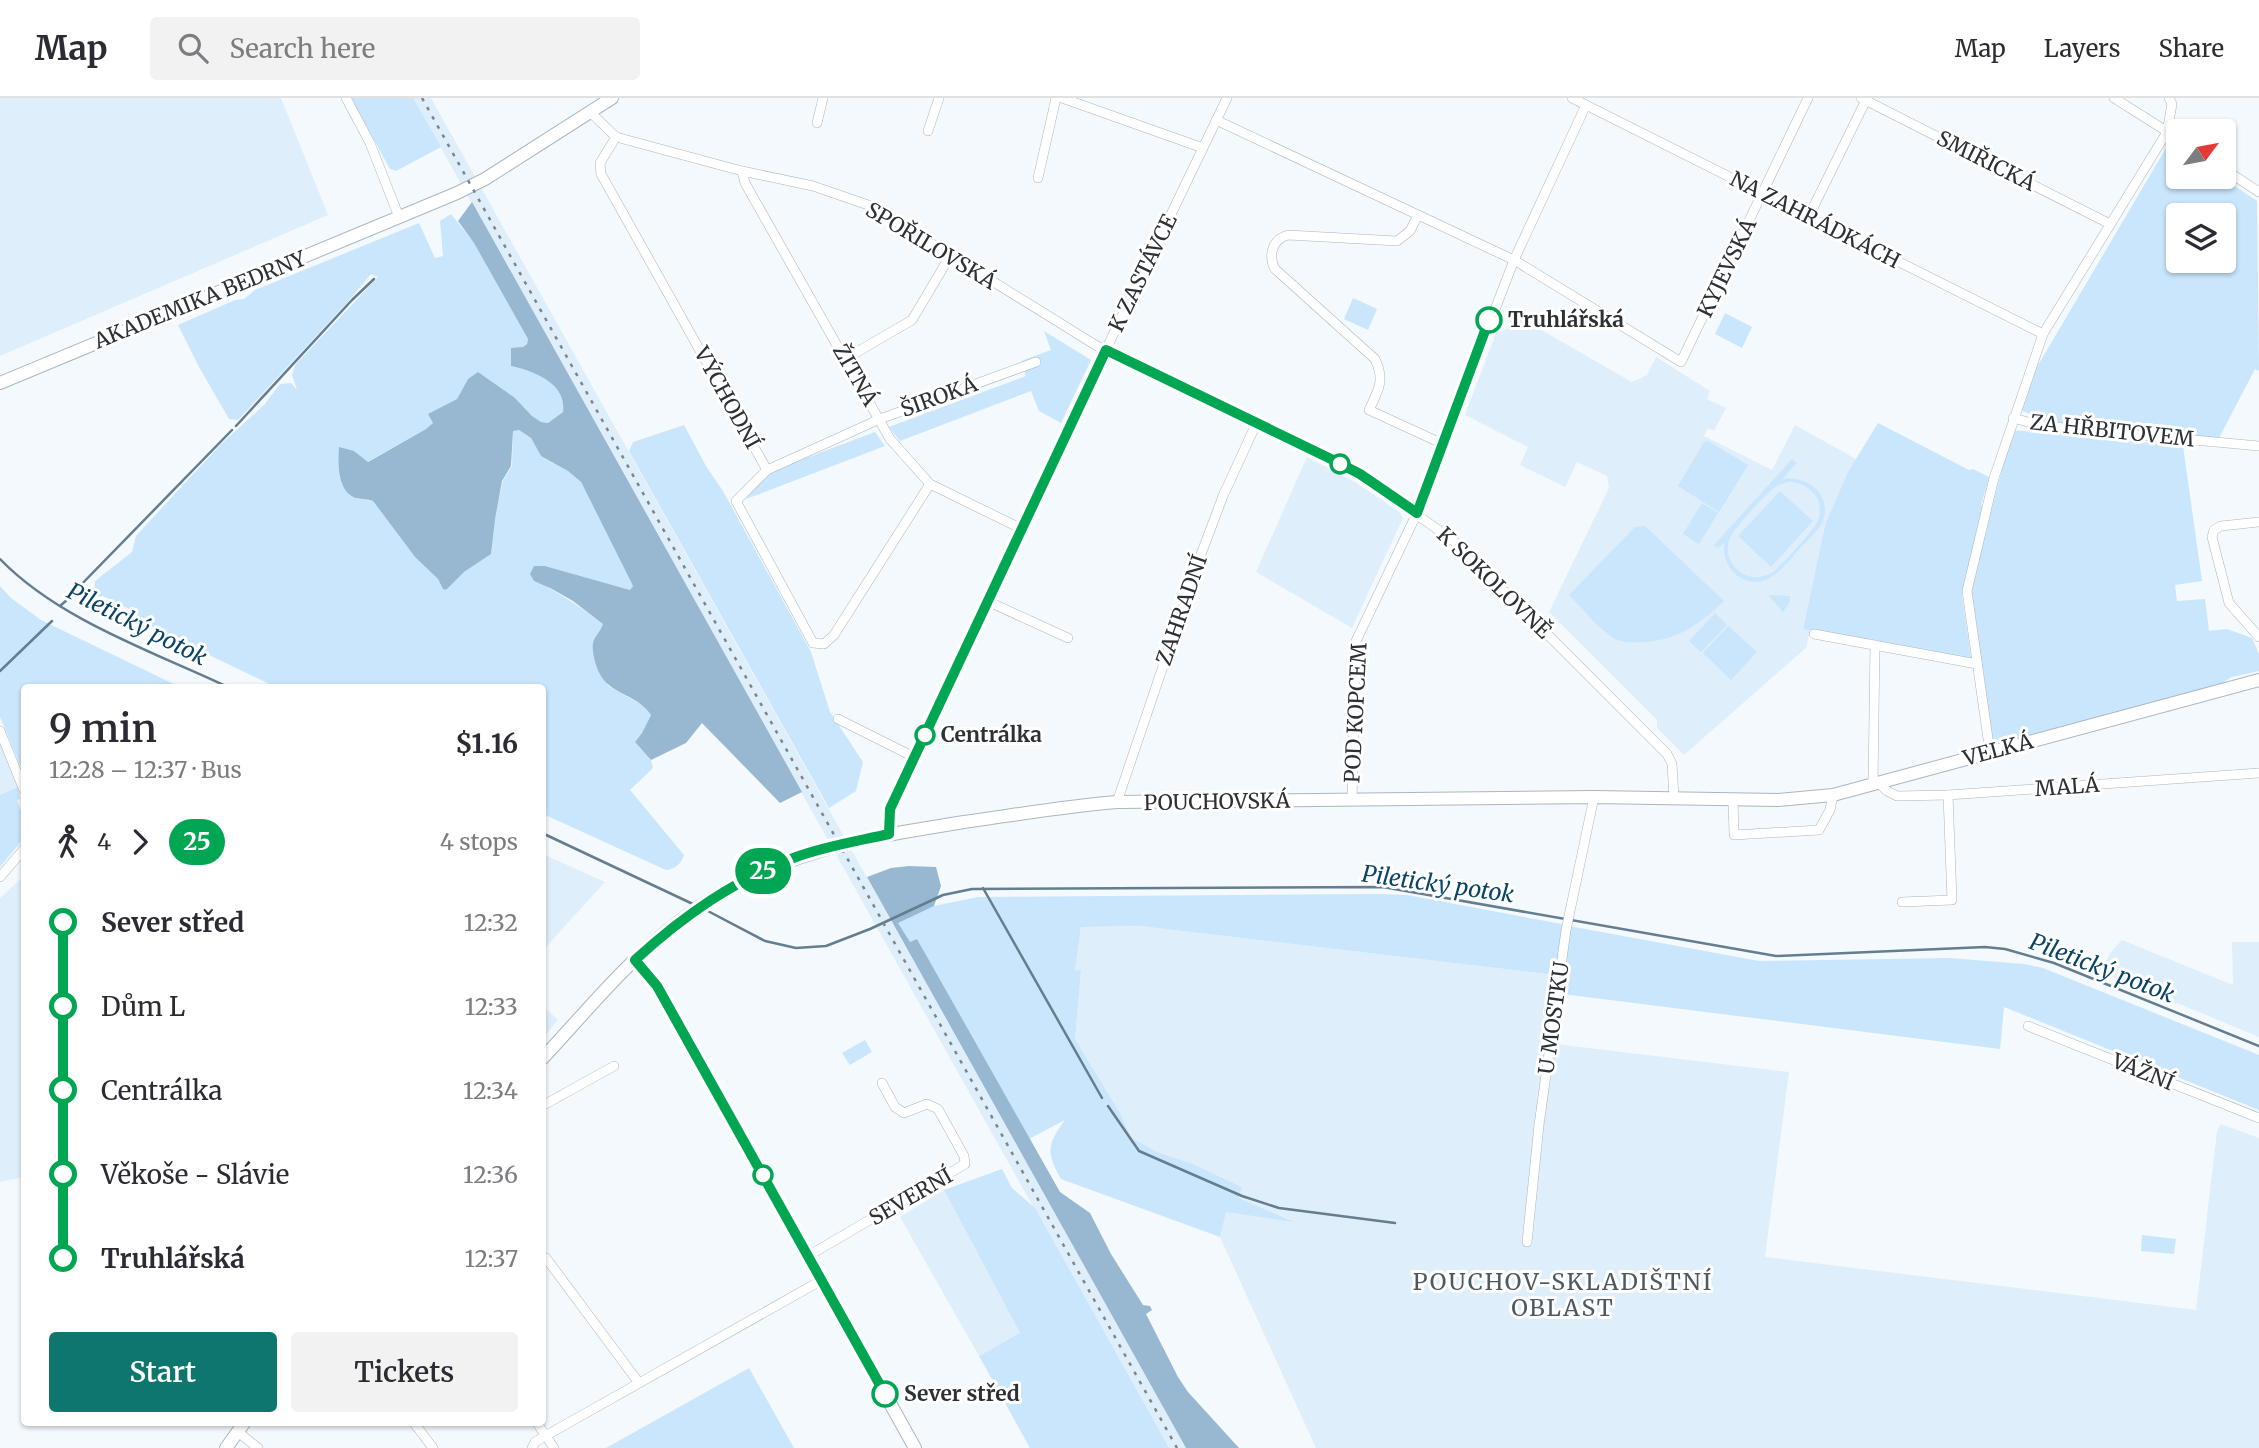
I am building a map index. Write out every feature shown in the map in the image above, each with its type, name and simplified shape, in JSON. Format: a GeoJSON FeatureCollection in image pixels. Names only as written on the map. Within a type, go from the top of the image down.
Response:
{"type":"FeatureCollection","features":[{"type":"Feature","properties":{"kind":"street"},"geometry":{"type":"LineString","coordinates":[[346,98],[370,143],[399,218]]}},
{"type":"Feature","properties":{"kind":"street","name":"AKADEMIKA BEDRNY"},"geometry":{"type":"LineString","coordinates":[[0,383],[467,189],[612,98]]}},
{"type":"Feature","properties":{"kind":"street"},"geometry":{"type":"LineString","coordinates":[[817,123],[823,98]]}},
{"type":"Feature","properties":{"kind":"street"},"geometry":{"type":"LineString","coordinates":[[928,131],[939,98]]}},
{"type":"Feature","properties":{"kind":"street"},"geometry":{"type":"LineString","coordinates":[[1038,178],[1056,98]]}},
{"type":"Feature","properties":{"kind":"street"},"geometry":{"type":"LineString","coordinates":[[1062,98],[1203,148]]}},
{"type":"Feature","properties":{"kind":"street","name":"K ZASTÁVCE"},"geometry":{"type":"LineString","coordinates":[[889,834],[890,809],[1020,528],[1227,98]]}},
{"type":"Feature","properties":{"kind":"street","name":"NA ZAHRÁDKÁCH"},"geometry":{"type":"LineString","coordinates":[[1572,98],[2043,334]]}},
{"type":"Feature","properties":{"kind":"street","name":"KYJEVSKÁ"},"geometry":{"type":"LineString","coordinates":[[1514,260],[1681,362],[1808,98]]}},
{"type":"Feature","properties":{"kind":"street"},"geometry":{"type":"LineString","coordinates":[[2114,98],[2166,131]]}},
{"type":"Feature","properties":{"kind":"street"},"geometry":{"type":"LineString","coordinates":[[2169,98],[2172,103],[2169,119]]}},
{"type":"Feature","properties":{"kind":"street"},"geometry":{"type":"LineString","coordinates":[[1808,216],[1865,99]]}},
{"type":"Feature","properties":{"kind":"street","name":"SMIŘICKÁ"},"geometry":{"type":"LineString","coordinates":[[1865,99],[2110,224]]}},
{"type":"Feature","properties":{"kind":"street"},"geometry":{"type":"LineString","coordinates":[[1417,513],[1514,260],[1586,105]]}},
{"type":"Feature","properties":{"kind":"street","name":"SPOŘILOVSKÁ"},"geometry":{"type":"LineString","coordinates":[[590,112],[617,137],[813,186],[857,200],[889,217],[1071,332],[1106,350]]}},
{"type":"Feature","properties":{"kind":"street"},"geometry":{"type":"LineString","coordinates":[[1216,120],[1514,260]]}},
{"type":"Feature","properties":{"kind":"street"},"geometry":{"type":"LineString","coordinates":[[2013,418],[2043,334],[2166,134]]}},
{"type":"Feature","properties":{"kind":"street","name":"VÝCHODNÍ"},"geometry":{"type":"LineString","coordinates":[[617,137],[600,163],[601,174],[767,470],[736,501],[813,643],[824,644],[834,635],[930,484]]}},
{"type":"Feature","properties":{"kind":"street","name":"ŽITNÁ"},"geometry":{"type":"LineString","coordinates":[[742,170],[745,183],[890,439],[930,484],[1020,528]]}},
{"type":"Feature","properties":{"kind":"street"},"geometry":{"type":"LineString","coordinates":[[2236,177],[2259,192]]}},
{"type":"Feature","properties":{"kind":"street"},"geometry":{"type":"LineString","coordinates":[[1418,215],[1410,231],[1396,241],[1281,237],[1271,253],[1272,263],[1275,270],[1375,359],[1381,373],[1380,386],[1369,410],[1443,444]]}},
{"type":"Feature","properties":{"kind":"street"},"geometry":{"type":"LineString","coordinates":[[845,359],[912,320],[950,256]]}},
{"type":"Feature","properties":{"kind":"street","name":"K SOKOLOVNĚ"},"geometry":{"type":"LineString","coordinates":[[1106,350],[1360,474],[1454,541],[1667,754],[1672,764],[1674,797]]}},
{"type":"Feature","properties":{"kind":"street","name":"ŠIROKÁ"},"geometry":{"type":"LineString","coordinates":[[767,470],[880,419],[1036,362]]}},
{"type":"Feature","properties":{"kind":"street","name":"ZA HŘBITOVEM"},"geometry":{"type":"LineString","coordinates":[[1990,753],[1967,591],[1994,478],[2013,418],[2043,426],[2259,446]]}},
{"type":"Feature","properties":{"kind":"street","name":"ZAHRADNÍ"},"geometry":{"type":"LineString","coordinates":[[1117,802],[1200,557],[1223,496],[1257,422]]}},
{"type":"Feature","properties":{"kind":"street","name":"POD KOPCEM"},"geometry":{"type":"LineString","coordinates":[[1352,800],[1356,641],[1417,513]]}},
{"type":"Feature","properties":{"kind":"street"},"geometry":{"type":"LineString","coordinates":[[2259,522],[2221,526],[2212,532],[2229,603],[2259,637]]}},
{"type":"Feature","properties":{"kind":"street"},"geometry":{"type":"LineString","coordinates":[[987,601],[1068,638]]}},
{"type":"Feature","properties":{"kind":"street"},"geometry":{"type":"LineString","coordinates":[[1814,634],[1977,664]]}},
{"type":"Feature","properties":{"kind":"street"},"geometry":{"type":"LineString","coordinates":[[1875,645],[1876,784]]}},
{"type":"Feature","properties":{"kind":"street","name":"VELKÁ"},"geometry":{"type":"LineString","coordinates":[[1876,784],[2259,680]]}},
{"type":"Feature","properties":{"kind":"street"},"geometry":{"type":"LineString","coordinates":[[838,719],[914,757]]}},
{"type":"Feature","properties":{"kind":"street"},"geometry":{"type":"LineString","coordinates":[[0,732],[21,783]]}},
{"type":"Feature","properties":{"kind":"street","name":"MALÁ"},"geometry":{"type":"LineString","coordinates":[[1876,784],[1897,796],[1948,795],[2259,773]]}},
{"type":"Feature","properties":{"kind":"street","name":"POUCHOVSKÁ"},"geometry":{"type":"LineString","coordinates":[[635,960],[681,920],[715,897],[764,870],[799,856],[889,834],[1073,806],[1117,802],[1594,797],[1778,800],[1833,794],[1876,784]]}},
{"type":"Feature","properties":{"kind":"street"},"geometry":{"type":"LineString","coordinates":[[1733,799],[1734,835],[1819,830],[1830,810],[1833,794]]}},
{"type":"Feature","properties":{"kind":"street"},"geometry":{"type":"LineString","coordinates":[[1902,902],[1951,900],[1948,795]]}},
{"type":"Feature","properties":{"kind":"street","name":"U MOSTKU"},"geometry":{"type":"LineString","coordinates":[[1527,1242],[1539,1125],[1566,930],[1594,797]]}},
{"type":"Feature","properties":{"kind":"street"},"geometry":{"type":"LineString","coordinates":[[0,877],[21,852]]}},
{"type":"Feature","properties":{"kind":"street"},"geometry":{"type":"LineString","coordinates":[[546,1055],[635,960],[657,986],[915,1448]]}},
{"type":"Feature","properties":{"kind":"street","name":"VÁŽNÍ"},"geometry":{"type":"LineString","coordinates":[[2028,1026],[2259,1118]]}},
{"type":"Feature","properties":{"kind":"street"},"geometry":{"type":"LineString","coordinates":[[546,1105],[614,1066]]}},
{"type":"Feature","properties":{"kind":"street","name":"SEVERNÍ"},"geometry":{"type":"LineString","coordinates":[[808,1256],[965,1164],[964,1156],[938,1109],[927,1104],[904,1114],[895,1107],[882,1083]]}},
{"type":"Feature","properties":{"kind":"street"},"geometry":{"type":"LineString","coordinates":[[546,1258],[639,1383]]}},
{"type":"Feature","properties":{"kind":"street"},"geometry":{"type":"LineString","coordinates":[[531,1448],[547,1435],[822,1280]]}},
{"type":"Feature","properties":{"kind":"street"},"geometry":{"type":"LineString","coordinates":[[416,1426],[433,1448]]}},
{"type":"Feature","properties":{"kind":"street"},"geometry":{"type":"LineString","coordinates":[[540,1426],[554,1448]]}},
{"type":"Feature","properties":{"kind":"street"},"geometry":{"type":"LineString","coordinates":[[226,1448],[241,1427],[258,1448]]}},
{"type":"Feature","properties":{"kind":"shaded area"},"geometry":{"type":"Polygon","coordinates":[[[0,98],[281,98],[328,215],[0,356],[0,98]]]}},
{"type":"Feature","properties":{"kind":"shaded area"},"geometry":{"type":"Polygon","coordinates":[[[351,98],[413,98],[441,147],[396,171],[390,169],[351,98]]]}},
{"type":"Feature","properties":{"kind":"shaded area"},"geometry":{"type":"Polygon","coordinates":[[[413,98],[431,98],[1186,1448],[1168,1448],[413,98]]]}},
{"type":"Feature","properties":{"kind":"shaded area"},"geometry":{"type":"Polygon","coordinates":[[[2166,148],[2166,189],[2236,187],[2257,201],[2259,371],[2255,369],[2219,438],[2052,425],[2021,410],[2034,372],[2166,148]]]}},
{"type":"Feature","properties":{"kind":"shaded area"},"geometry":{"type":"Polygon","coordinates":[[[472,202],[802,792],[780,803],[702,723],[686,743],[651,760],[635,742],[651,715],[637,702],[614,689],[601,675],[596,665],[593,646],[603,624],[573,601],[534,581],[530,574],[534,566],[545,566],[630,590],[633,586],[581,482],[568,471],[541,456],[531,438],[519,430],[513,431],[511,466],[502,481],[491,554],[464,572],[446,590],[415,557],[373,501],[356,498],[345,490],[340,476],[339,447],[354,451],[368,462],[426,429],[433,423],[428,414],[457,399],[468,379],[478,372],[515,398],[541,422],[548,423],[563,412],[560,393],[554,386],[538,375],[511,366],[511,348],[523,347],[528,339],[474,243],[458,221],[472,202]]]}},
{"type":"Feature","properties":{"kind":"shaded area"},"geometry":{"type":"Polygon","coordinates":[[[451,214],[474,243],[528,339],[511,366],[538,375],[554,386],[560,393],[563,412],[548,423],[541,422],[515,398],[468,379],[457,399],[429,414],[433,423],[426,429],[367,462],[354,451],[356,498],[373,501],[415,557],[446,590],[464,572],[491,554],[494,519],[503,481],[512,466],[513,430],[519,430],[531,438],[541,456],[568,471],[581,482],[633,586],[630,590],[545,566],[534,581],[562,595],[604,624],[593,642],[608,686],[646,707],[651,715],[635,742],[651,760],[653,768],[630,790],[684,855],[672,868],[666,870],[546,815],[546,684],[270,684],[159,631],[137,618],[133,611],[103,596],[97,597],[94,592],[95,581],[132,552],[136,536],[221,444],[264,405],[280,384],[291,383],[297,390],[292,375],[295,365],[378,277],[371,274],[238,420],[229,419],[178,325],[235,300],[244,299],[255,290],[419,223],[435,258],[443,256],[440,221],[451,214]]]}},
{"type":"Feature","properties":{"kind":"shaded area"},"geometry":{"type":"Polygon","coordinates":[[[1353,298],[1377,309],[1368,330],[1344,319],[1353,298]]]}},
{"type":"Feature","properties":{"kind":"shaded area"},"geometry":{"type":"Polygon","coordinates":[[[1505,309],[1632,382],[1647,375],[1656,357],[1710,391],[1707,399],[1726,408],[1714,431],[1708,428],[1704,436],[1772,470],[1795,425],[1856,459],[1825,525],[1803,628],[1810,630],[1806,648],[1684,755],[1657,728],[1657,720],[1549,612],[1609,488],[1607,476],[1577,462],[1565,487],[1520,465],[1528,447],[1465,415],[1496,333],[1507,329],[1510,324],[1505,309]]]}},
{"type":"Feature","properties":{"kind":"shaded area"},"geometry":{"type":"Polygon","coordinates":[[[1725,313],[1752,327],[1742,348],[1715,334],[1725,313]]]}},
{"type":"Feature","properties":{"kind":"shaded area"},"geometry":{"type":"Polygon","coordinates":[[[1044,331],[1091,360],[1061,423],[1039,411],[1031,391],[900,441],[889,427],[1026,376],[1021,361],[1051,350],[1044,331]]]}},
{"type":"Feature","properties":{"kind":"shaded area"},"geometry":{"type":"Polygon","coordinates":[[[1878,423],[1969,470],[1973,469],[1989,477],[1981,505],[1985,507],[1962,596],[1971,657],[1967,660],[1803,629],[1825,525],[1848,472],[1878,423]]]}},
{"type":"Feature","properties":{"kind":"shaded area"},"geometry":{"type":"Polygon","coordinates":[[[684,425],[811,652],[830,712],[863,762],[856,791],[829,808],[629,451],[633,442],[684,425]]]}},
{"type":"Feature","properties":{"kind":"shaded area"},"geometry":{"type":"Polygon","coordinates":[[[2012,430],[2183,446],[2202,581],[2175,585],[2177,601],[2205,599],[2209,631],[2227,629],[2252,638],[2259,654],[2259,671],[2232,677],[2219,685],[1996,744],[1992,738],[1971,591],[2012,430]]]}},
{"type":"Feature","properties":{"kind":"shaded area"},"geometry":{"type":"Polygon","coordinates":[[[875,432],[885,446],[746,499],[766,473],[875,432]]]}},
{"type":"Feature","properties":{"kind":"shaded area"},"geometry":{"type":"Polygon","coordinates":[[[1708,441],[1748,465],[1719,512],[1678,486],[1704,442],[1708,441]]]}},
{"type":"Feature","properties":{"kind":"shaded area"},"geometry":{"type":"Polygon","coordinates":[[[1307,457],[1355,482],[1399,512],[1403,518],[1352,628],[1256,572],[1307,457]]]}},
{"type":"Feature","properties":{"kind":"shaded area"},"geometry":{"type":"Polygon","coordinates":[[[1792,459],[1797,463],[1782,479],[1801,480],[1810,484],[1822,497],[1825,505],[1821,525],[1780,570],[1765,580],[1747,581],[1738,576],[1726,561],[1724,543],[1718,548],[1714,545],[1792,459]],[[1790,482],[1775,487],[1734,531],[1728,549],[1731,561],[1739,572],[1755,577],[1773,572],[1816,524],[1819,502],[1811,490],[1790,482]]]}},
{"type":"Feature","properties":{"kind":"shaded area"},"geometry":{"type":"Polygon","coordinates":[[[1780,491],[1813,521],[1771,567],[1738,536],[1780,491]]]}},
{"type":"Feature","properties":{"kind":"shaded area"},"geometry":{"type":"Polygon","coordinates":[[[1702,503],[1718,513],[1699,544],[1683,534],[1702,503]]]}},
{"type":"Feature","properties":{"kind":"shaded area"},"geometry":{"type":"Polygon","coordinates":[[[1645,526],[1724,601],[1697,624],[1678,634],[1656,641],[1623,641],[1606,633],[1569,595],[1635,527],[1645,526]]]}},
{"type":"Feature","properties":{"kind":"shaded area"},"geometry":{"type":"Polygon","coordinates":[[[0,586],[11,598],[41,620],[174,684],[21,684],[21,767],[0,717],[0,586]]]}},
{"type":"Feature","properties":{"kind":"shaded area"},"geometry":{"type":"Polygon","coordinates":[[[1768,595],[1790,596],[1790,602],[1783,612],[1768,595]]]}},
{"type":"Feature","properties":{"kind":"shaded area"},"geometry":{"type":"Polygon","coordinates":[[[1715,613],[1727,625],[1701,652],[1689,641],[1715,613]]]}},
{"type":"Feature","properties":{"kind":"shaded area"},"geometry":{"type":"Polygon","coordinates":[[[1728,626],[1757,652],[1731,680],[1703,653],[1728,626]]]}},
{"type":"Feature","properties":{"kind":"shaded area"},"geometry":{"type":"Polygon","coordinates":[[[0,744],[18,787],[0,795],[0,744]]]}},
{"type":"Feature","properties":{"kind":"shaded area"},"geometry":{"type":"Polygon","coordinates":[[[18,787],[21,842],[0,867],[0,795],[18,787]]]}},
{"type":"Feature","properties":{"kind":"shaded area"},"geometry":{"type":"Polygon","coordinates":[[[546,855],[605,882],[546,947],[546,855]]]}},
{"type":"Feature","properties":{"kind":"shaded area"},"geometry":{"type":"Polygon","coordinates":[[[936,867],[941,886],[934,906],[898,923],[910,942],[917,939],[1060,1192],[1090,1213],[1111,1254],[1143,1305],[1150,1306],[1152,1310],[1146,1314],[1178,1377],[1188,1392],[1239,1448],[1186,1448],[867,877],[891,868],[936,867]]]}},
{"type":"Feature","properties":{"kind":"shaded area"},"geometry":{"type":"Polygon","coordinates":[[[21,879],[21,1178],[0,1182],[0,898],[21,879]]]}},
{"type":"Feature","properties":{"kind":"shaded area"},"geometry":{"type":"Polygon","coordinates":[[[1407,895],[1562,924],[1556,975],[1140,926],[1081,927],[1075,970],[1081,971],[1075,1039],[1120,1113],[1131,1137],[1155,1151],[1193,1164],[1242,1187],[1239,1198],[1295,1222],[1226,1212],[1220,1237],[1061,1179],[1053,1162],[1051,1149],[1052,1142],[1065,1120],[1029,1139],[917,939],[910,943],[897,922],[934,906],[978,897],[1407,895]]]}},
{"type":"Feature","properties":{"kind":"shaded area"},"geometry":{"type":"Polygon","coordinates":[[[1140,926],[1556,975],[1547,1043],[1789,1072],[1765,1257],[2196,1310],[2217,1131],[2221,1124],[2259,1138],[2259,1448],[1316,1448],[1220,1237],[1225,1212],[1292,1220],[1239,1198],[1242,1187],[1193,1164],[1155,1151],[1131,1137],[1120,1113],[1075,1039],[1081,972],[1075,970],[1081,927],[1140,926]]]}},
{"type":"Feature","properties":{"kind":"shaded area"},"geometry":{"type":"Polygon","coordinates":[[[1569,926],[1759,961],[1949,958],[2043,968],[2259,1055],[2259,1110],[2004,1007],[2000,1049],[1562,994],[1569,926]]]}},
{"type":"Feature","properties":{"kind":"shaded area"},"geometry":{"type":"Polygon","coordinates":[[[2122,940],[2233,985],[2232,942],[2259,942],[2259,1037],[2102,972],[2110,953],[2122,940]]]}},
{"type":"Feature","properties":{"kind":"shaded area"},"geometry":{"type":"Polygon","coordinates":[[[546,1009],[558,1020],[546,1034],[546,1009]]]}},
{"type":"Feature","properties":{"kind":"shaded area"},"geometry":{"type":"Polygon","coordinates":[[[865,1040],[872,1052],[850,1065],[842,1053],[865,1040]]]}},
{"type":"Feature","properties":{"kind":"shaded area"},"geometry":{"type":"Polygon","coordinates":[[[1002,1169],[1012,1188],[1035,1208],[1169,1448],[1030,1448],[979,1356],[1020,1333],[944,1190],[1002,1169]]]}},
{"type":"Feature","properties":{"kind":"shaded area"},"geometry":{"type":"Polygon","coordinates":[[[944,1190],[1020,1333],[979,1356],[900,1217],[944,1190]]]}},
{"type":"Feature","properties":{"kind":"shaded area"},"geometry":{"type":"Polygon","coordinates":[[[2142,1235],[2176,1239],[2174,1254],[2141,1251],[2142,1235]]]}},
{"type":"Feature","properties":{"kind":"shaded area"},"geometry":{"type":"Polygon","coordinates":[[[749,1368],[794,1448],[606,1448],[749,1368]]]}},
{"type":"Feature","properties":{"kind":"waterway"},"geometry":{"type":"LineString","coordinates":[[236,426],[374,279]]}},
{"type":"Feature","properties":{"kind":"waterway"},"geometry":{"type":"LineString","coordinates":[[75,591],[232,430]]}},
{"type":"Feature","properties":{"kind":"waterway","name":"Piletický potok"},"geometry":{"type":"LineString","coordinates":[[0,559],[24,581],[79,617],[221,684]]}},
{"type":"Feature","properties":{"kind":"waterway"},"geometry":{"type":"LineString","coordinates":[[60,606],[68,599]]}},
{"type":"Feature","properties":{"kind":"waterway"},"geometry":{"type":"LineString","coordinates":[[0,671],[52,621]]}},
{"type":"Feature","properties":{"kind":"waterway","name":"Piletický potok"},"geometry":{"type":"LineString","coordinates":[[546,835],[695,905]]}},
{"type":"Feature","properties":{"kind":"waterway","name":"Piletický potok"},"geometry":{"type":"LineString","coordinates":[[704,909],[765,941],[796,948],[826,946],[943,895],[972,889],[1383,887],[1776,956],[1985,947],[2005,949],[2054,963],[2259,1046]]}},
{"type":"Feature","properties":{"kind":"waterway"},"geometry":{"type":"LineString","coordinates":[[983,888],[1102,1098]]}},
{"type":"Feature","properties":{"kind":"waterway"},"geometry":{"type":"LineString","coordinates":[[1108,1106],[1139,1151],[1242,1196],[1279,1208],[1395,1223]]}},
{"type":"Feature","properties":{"kind":"railway"},"geometry":{"type":"LineString","coordinates":[[422,98],[1177,1448]]}},
{"type":"Feature","properties":{"kind":"bus line","name":"25"},"geometry":{"type":"LineString","coordinates":[[885,1394],[657,986],[648,972],[635,960],[684,918],[764,870],[799,856],[889,834],[890,809],[1106,350],[1360,474],[1417,513],[1489,320]]}},
{"type":"Feature","properties":{"kind":"place","name":"Truhlářská"},"geometry":{"type":"Point","coordinates":[1489,320]}},
{"type":"Feature","properties":{"kind":"place","name":"Centrálka"},"geometry":{"type":"Point","coordinates":[925,735]}},
{"type":"Feature","properties":{"kind":"place","name":"Sever střed"},"geometry":{"type":"Point","coordinates":[885,1394]}},
{"type":"Feature","properties":{"kind":"district","name":"POUCHOV-SKLADIŠTNÍ OBLAST"},"geometry":{"type":"Point","coordinates":[1563,1295]}}]}
